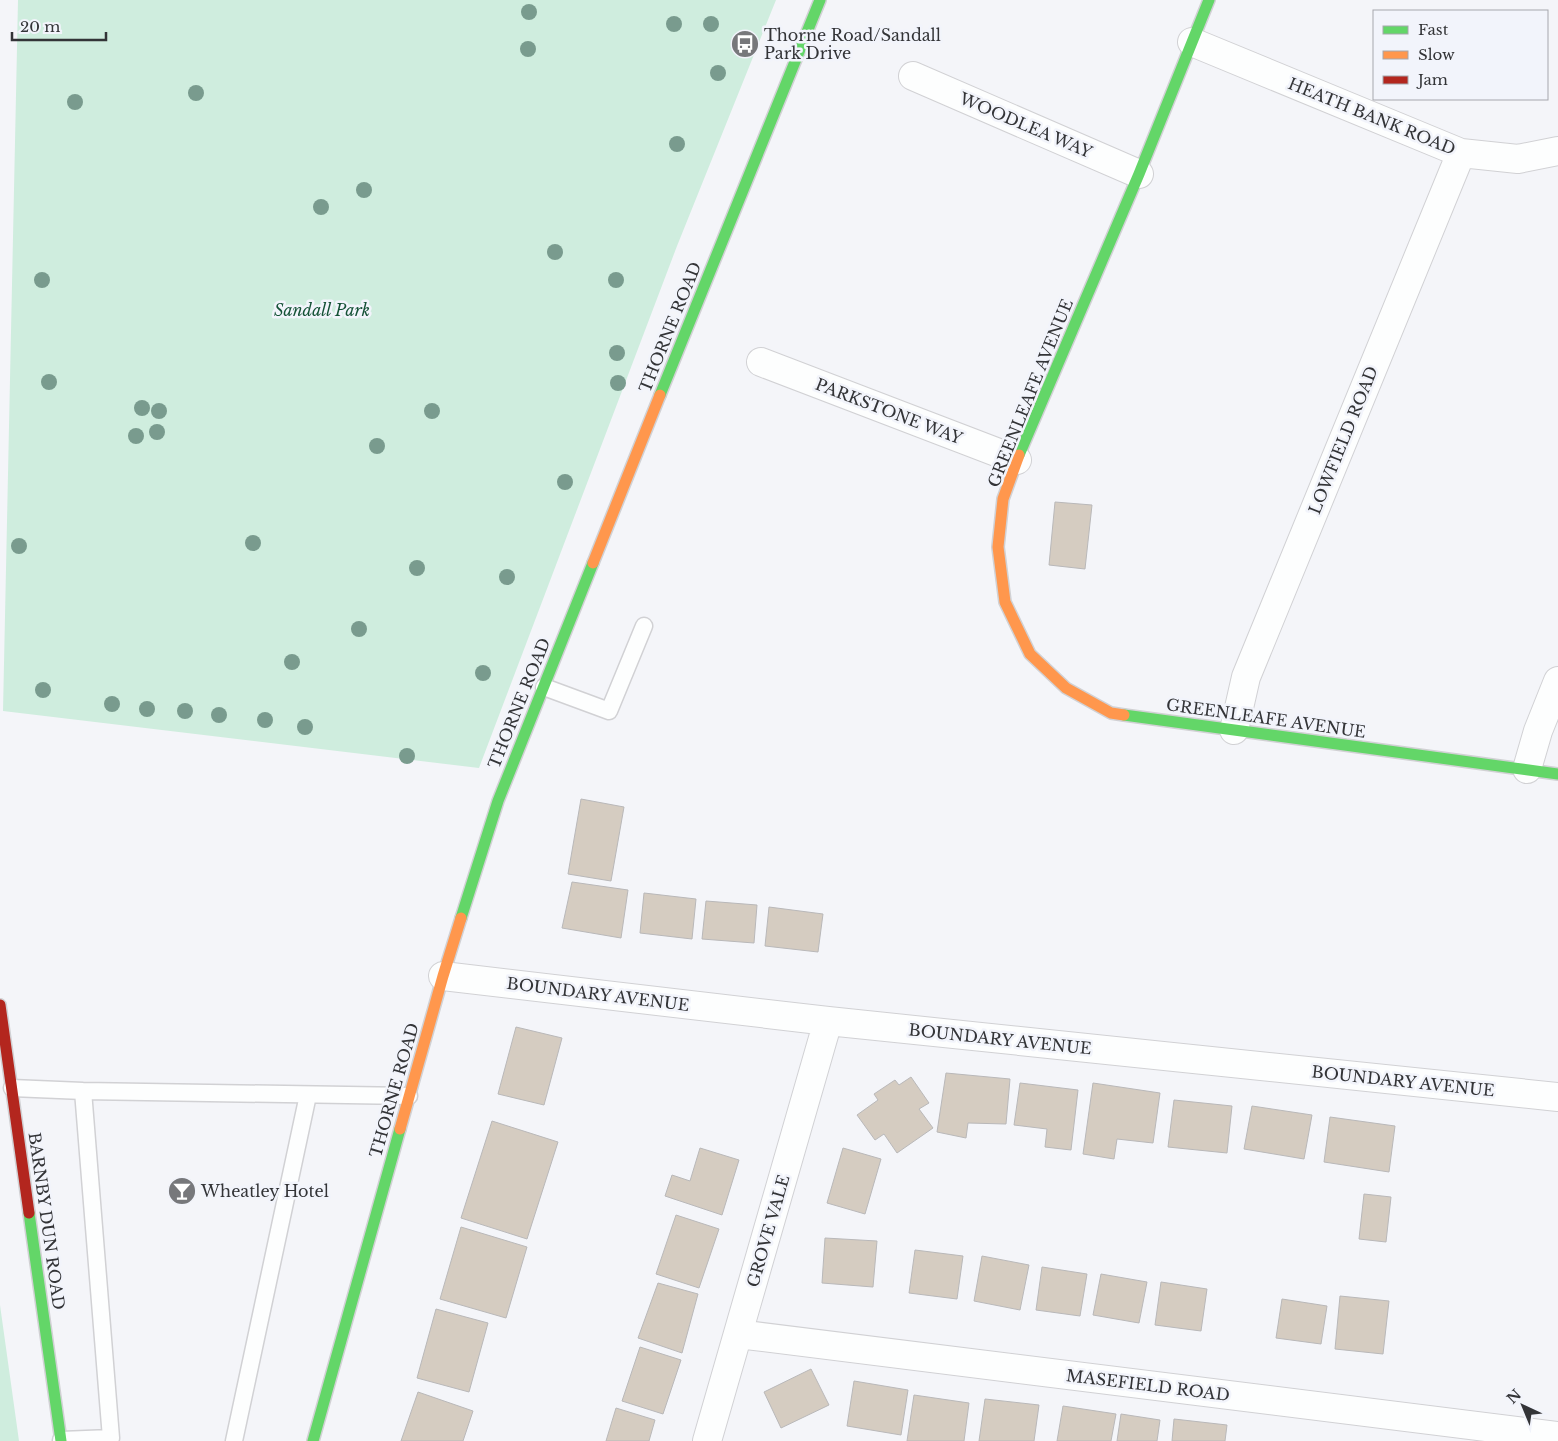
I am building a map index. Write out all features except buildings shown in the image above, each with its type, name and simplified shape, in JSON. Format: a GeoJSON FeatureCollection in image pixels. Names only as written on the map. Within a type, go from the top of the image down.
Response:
{"type":"FeatureCollection","features":[{"type":"Feature","properties":{"kind":"street","name":"THORNE ROAD"},"geometry":{"type":"LineString","coordinates":[[313,1441],[344,1323],[443,976],[498,801],[820,0]]}},
{"type":"Feature","properties":{"kind":"street","name":"GREENLEAFE AVENUE"},"geometry":{"type":"LineString","coordinates":[[1209,0],[1138,174],[1017,460],[1003,499],[998,547],[1005,602],[1030,654],[1066,688],[1111,713],[1558,774]]}},
{"type":"Feature","properties":{"kind":"street","name":"HEATH BANK ROAD"},"geometry":{"type":"LineString","coordinates":[[1192,42],[1461,153],[1518,159],[1558,152]]}},
{"type":"Feature","properties":{"kind":"street","name":"WOODLEA WAY"},"geometry":{"type":"LineString","coordinates":[[913,76],[1138,174]]}},
{"type":"Feature","properties":{"kind":"street","name":"LOWFIELD ROAD"},"geometry":{"type":"LineString","coordinates":[[1234,730],[1246,677],[1461,153]]}},
{"type":"Feature","properties":{"kind":"street","name":"PARKSTONE WAY"},"geometry":{"type":"LineString","coordinates":[[762,362],[1017,460]]}},
{"type":"Feature","properties":{"kind":"street"},"geometry":{"type":"LineString","coordinates":[[1526,769],[1538,731],[1558,681]]}},
{"type":"Feature","properties":{"kind":"street","name":"BOUNDARY AVENUE"},"geometry":{"type":"LineString","coordinates":[[443,976],[828,1021],[1558,1097]]}},
{"type":"Feature","properties":{"kind":"street","name":"BARNBY DUN ROAD"},"geometry":{"type":"LineString","coordinates":[[0,1005],[61,1441]]}},
{"type":"Feature","properties":{"kind":"street","name":"GROVE VALE"},"geometry":{"type":"LineString","coordinates":[[707,1441],[828,1021]]}},
{"type":"Feature","properties":{"kind":"street","name":"MASEFIELD ROAD"},"geometry":{"type":"LineString","coordinates":[[738,1334],[1558,1436]]}},
{"type":"Feature","properties":{"kind":"lane"},"geometry":{"type":"LineString","coordinates":[[544,687],[609,711],[644,626]]}},
{"type":"Feature","properties":{"kind":"lane"},"geometry":{"type":"LineString","coordinates":[[12,1088],[83,1091],[409,1096]]}},
{"type":"Feature","properties":{"kind":"lane"},"geometry":{"type":"LineString","coordinates":[[61,1441],[111,1439],[83,1091]]}},
{"type":"Feature","properties":{"kind":"lane"},"geometry":{"type":"LineString","coordinates":[[234,1441],[308,1095]]}},
{"type":"Feature","properties":{"kind":"green space","name":"Sandall Park"},"geometry":{"type":"Polygon","coordinates":[[[18,0],[776,0],[677,246],[479,768],[3,711],[18,0]]]}},
{"type":"Feature","properties":{"kind":"green space"},"geometry":{"type":"Polygon","coordinates":[[[0,1305],[19,1441],[0,1441],[0,1305]]]}},
{"type":"Feature","properties":{"kind":"traffic: fast"},"geometry":{"type":"LineString","coordinates":[[660,395],[820,0]]}},
{"type":"Feature","properties":{"kind":"traffic: fast"},"geometry":{"type":"LineString","coordinates":[[1019,455],[1139,174],[1209,0]]}},
{"type":"Feature","properties":{"kind":"traffic: fast"},"geometry":{"type":"LineString","coordinates":[[461,918],[498,801],[593,563]]}},
{"type":"Feature","properties":{"kind":"traffic: fast"},"geometry":{"type":"LineString","coordinates":[[1124,715],[1558,774]]}},
{"type":"Feature","properties":{"kind":"traffic: fast"},"geometry":{"type":"LineString","coordinates":[[313,1441],[400,1129]]}},
{"type":"Feature","properties":{"kind":"traffic: fast"},"geometry":{"type":"LineString","coordinates":[[29,1213],[61,1441]]}},
{"type":"Feature","properties":{"kind":"traffic: slow"},"geometry":{"type":"LineString","coordinates":[[593,563],[660,395]]}},
{"type":"Feature","properties":{"kind":"traffic: slow"},"geometry":{"type":"LineString","coordinates":[[1019,455],[1003,499],[998,547],[1005,602],[1030,654],[1066,688],[1111,713],[1124,715]]}},
{"type":"Feature","properties":{"kind":"traffic: slow"},"geometry":{"type":"LineString","coordinates":[[400,1129],[461,918]]}},
{"type":"Feature","properties":{"kind":"traffic: jam"},"geometry":{"type":"LineString","coordinates":[[0,1005],[29,1213]]}},
{"type":"Feature","properties":{"kind":"place","name":"Thorne Road/Sandall Park Drive"},"geometry":{"type":"Point","coordinates":[745,44]}},
{"type":"Feature","properties":{"kind":"place","name":"Wheatley Hotel"},"geometry":{"type":"Point","coordinates":[182,1191]}}]}
